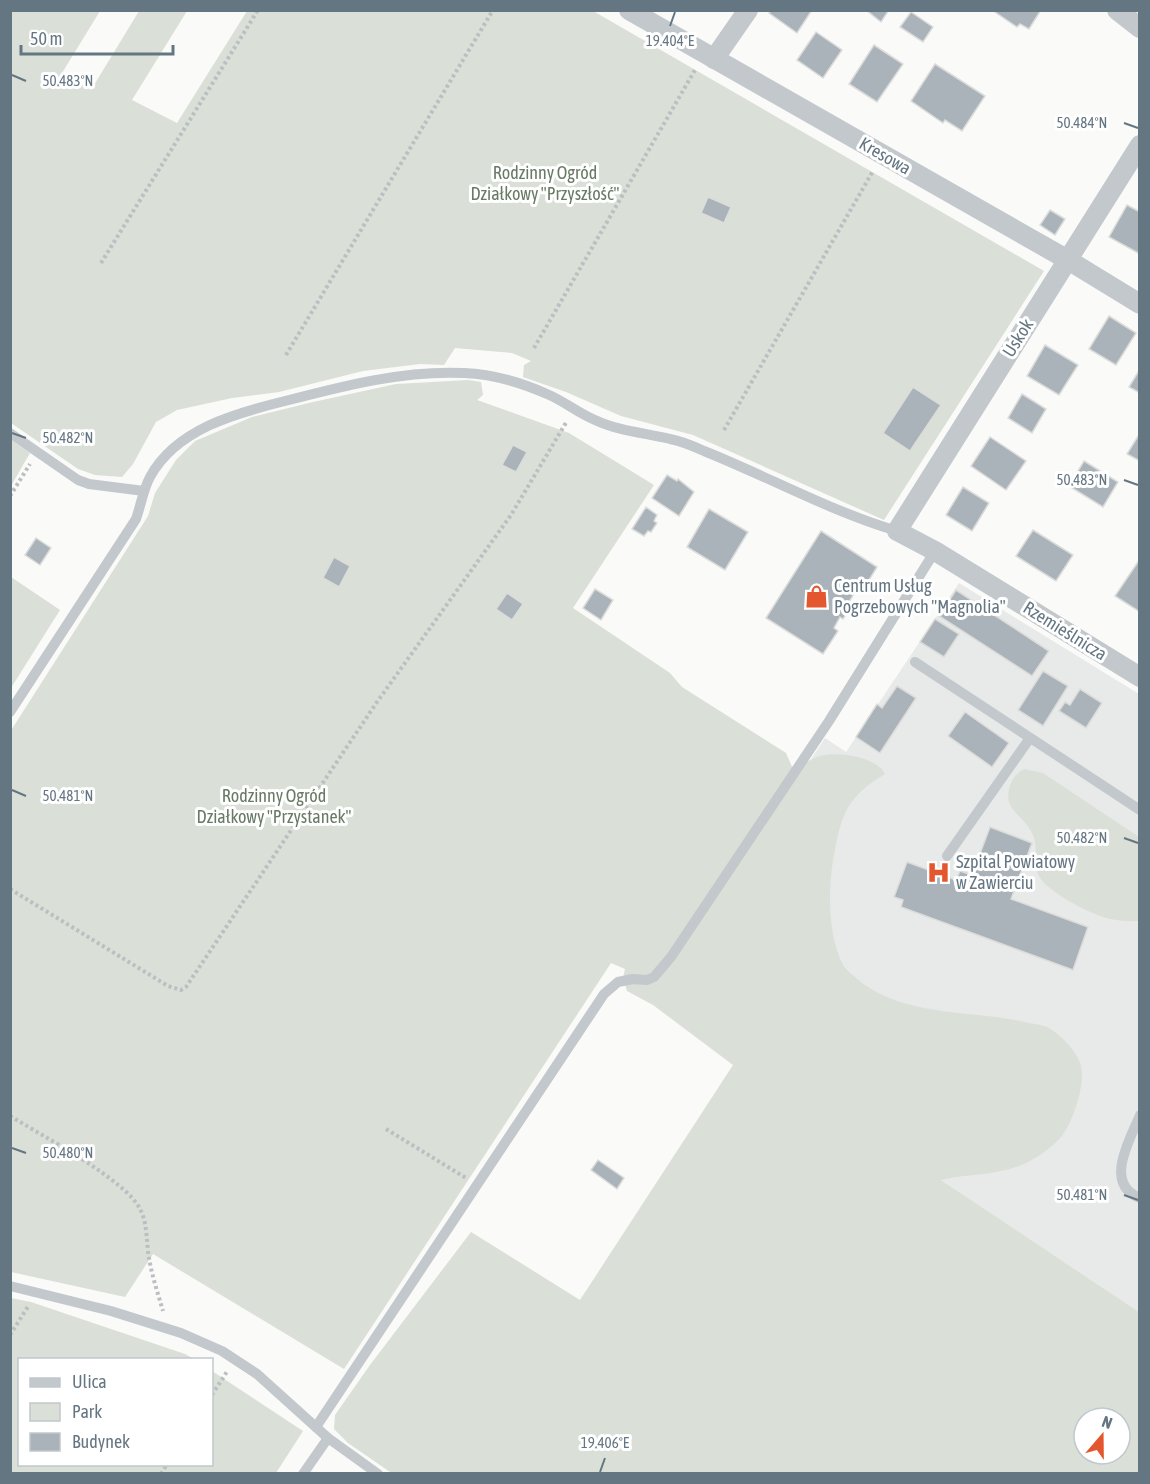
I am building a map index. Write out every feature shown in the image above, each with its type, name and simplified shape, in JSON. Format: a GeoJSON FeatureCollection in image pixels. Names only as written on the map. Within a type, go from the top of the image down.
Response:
{"type":"FeatureCollection","features":[{"type":"Feature","properties":{"kind":"street","name":"Kresowa"},"geometry":{"type":"LineString","coordinates":[[629,10],[1068,260],[1140,304]]}},
{"type":"Feature","properties":{"kind":"street"},"geometry":{"type":"LineString","coordinates":[[710,56],[748,10]]}},
{"type":"Feature","properties":{"kind":"street"},"geometry":{"type":"LineString","coordinates":[[1117,10],[1140,28]]}},
{"type":"Feature","properties":{"kind":"street","name":"Uskok"},"geometry":{"type":"LineString","coordinates":[[897,531],[1140,146]]}},
{"type":"Feature","properties":{"kind":"street","name":"Rzemieślnicza"},"geometry":{"type":"LineString","coordinates":[[897,531],[934,551],[1140,677]]}},
{"type":"Feature","properties":{"kind":"lane"},"geometry":{"type":"LineString","coordinates":[[10,712],[136,519],[151,475],[173,448],[184,439],[252,409],[385,378],[464,373],[486,376],[548,394],[596,421],[619,429],[673,439],[704,450],[854,517],[897,531]]}},
{"type":"Feature","properties":{"kind":"lane"},"geometry":{"type":"LineString","coordinates":[[10,433],[67,474],[89,484],[144,490]]}},
{"type":"Feature","properties":{"kind":"lane"},"geometry":{"type":"LineString","coordinates":[[316,1427],[604,994],[618,982],[633,979],[647,980],[654,977],[671,957],[829,721],[934,551]]}},
{"type":"Feature","properties":{"kind":"lane"},"geometry":{"type":"LineString","coordinates":[[915,662],[1140,810]]}},
{"type":"Feature","properties":{"kind":"lane"},"geometry":{"type":"LineString","coordinates":[[948,856],[1030,738]]}},
{"type":"Feature","properties":{"kind":"lane"},"geometry":{"type":"LineString","coordinates":[[1140,1115],[1135,1141],[1121,1166],[1120,1176],[1124,1187],[1140,1198]]}},
{"type":"Feature","properties":{"kind":"lane"},"geometry":{"type":"LineString","coordinates":[[10,1286],[111,1311],[167,1328],[222,1351],[257,1374],[328,1438],[378,1473]]}},
{"type":"Feature","properties":{"kind":"lane"},"geometry":{"type":"LineString","coordinates":[[303,1473],[328,1438]]}},
{"type":"Feature","properties":{"kind":"path"},"geometry":{"type":"LineString","coordinates":[[101,263],[258,10]]}},
{"type":"Feature","properties":{"kind":"path"},"geometry":{"type":"LineString","coordinates":[[286,355],[493,10]]}},
{"type":"Feature","properties":{"kind":"path"},"geometry":{"type":"LineString","coordinates":[[534,348],[710,56]]}},
{"type":"Feature","properties":{"kind":"path"},"geometry":{"type":"LineString","coordinates":[[724,430],[883,155]]}},
{"type":"Feature","properties":{"kind":"path"},"geometry":{"type":"LineString","coordinates":[[10,889],[168,986],[181,990],[186,987],[377,702],[511,515],[574,409]]}},
{"type":"Feature","properties":{"kind":"path"},"geometry":{"type":"LineString","coordinates":[[10,496],[38,452]]}},
{"type":"Feature","properties":{"kind":"path"},"geometry":{"type":"LineString","coordinates":[[10,1116],[108,1177],[129,1193],[140,1209],[146,1227],[149,1259],[167,1328]]}},
{"type":"Feature","properties":{"kind":"path"},"geometry":{"type":"LineString","coordinates":[[386,1129],[477,1186]]}},
{"type":"Feature","properties":{"kind":"path"},"geometry":{"type":"LineString","coordinates":[[10,1335],[38,1292]]}},
{"type":"Feature","properties":{"kind":"path"},"geometry":{"type":"LineString","coordinates":[[213,1393],[235,1359]]}},
{"type":"Feature","properties":{"kind":"shaded area","name":"Szpital Powiatowy w Zawierciu"},"geometry":{"type":"Polygon","coordinates":[[[959,583],[1139,694],[1139,1312],[658,991],[825,738],[846,752],[959,583]]]}},
{"type":"Feature","properties":{"kind":"green space","name":"Rodzinny Ogród Działkowy \"Przyszłość\""},"geometry":{"type":"Polygon","coordinates":[[[11,11],[100,11],[62,73],[91,90],[139,11],[187,11],[132,100],[177,123],[247,11],[593,11],[1044,271],[884,520],[693,435],[621,416],[566,392],[523,377],[524,365],[531,361],[512,353],[455,348],[444,365],[420,364],[363,371],[279,392],[232,398],[177,410],[156,422],[133,464],[122,477],[95,475],[78,469],[11,423],[11,11]]]}},
{"type":"Feature","properties":{"kind":"green space","name":"Rodzinny Ogród Działkowy \"Przystanek\""},"geometry":{"type":"Polygon","coordinates":[[[468,380],[481,382],[483,395],[477,400],[569,433],[654,485],[573,608],[670,673],[682,687],[786,753],[793,769],[820,756],[837,754],[866,760],[881,768],[885,774],[871,783],[851,802],[841,824],[832,867],[830,891],[832,930],[838,954],[843,965],[856,978],[894,1000],[923,1008],[1006,1018],[1045,1026],[1062,1038],[1078,1058],[1082,1080],[1078,1101],[1066,1129],[1054,1144],[1037,1157],[1013,1168],[941,1180],[1139,1312],[1139,1473],[393,1474],[348,1443],[334,1429],[335,1415],[471,1232],[580,1300],[733,1065],[653,1005],[627,991],[623,978],[625,969],[611,963],[344,1369],[153,1254],[125,1297],[11,1272],[10,732],[148,516],[155,493],[176,460],[195,441],[252,417],[396,384],[468,380]]]}},
{"type":"Feature","properties":{"kind":"green space"},"geometry":{"type":"Polygon","coordinates":[[[10,439],[30,453],[11,486],[10,486],[10,439]]]}},
{"type":"Feature","properties":{"kind":"green space"},"geometry":{"type":"Polygon","coordinates":[[[11,577],[60,610],[11,688],[11,577]]]}},
{"type":"Feature","properties":{"kind":"green space"},"geometry":{"type":"Polygon","coordinates":[[[1024,769],[1043,773],[1139,837],[1139,921],[1116,920],[1096,914],[1067,900],[1042,880],[1038,874],[1032,833],[1009,801],[1008,794],[1012,780],[1024,769]]]}},
{"type":"Feature","properties":{"kind":"green space"},"geometry":{"type":"Polygon","coordinates":[[[11,1298],[31,1302],[192,1358],[18,1358],[18,1466],[213,1466],[213,1372],[303,1431],[276,1473],[11,1473],[11,1298]]]}},
{"type":"Feature","properties":{"kind":"building"},"geometry":{"type":"Polygon","coordinates":[[[771,10],[812,10],[797,33],[769,13],[771,10]]]}},
{"type":"Feature","properties":{"kind":"building"},"geometry":{"type":"Polygon","coordinates":[[[866,10],[889,10],[881,22],[866,10]]]}},
{"type":"Feature","properties":{"kind":"building"},"geometry":{"type":"Polygon","coordinates":[[[992,10],[1041,10],[1029,29],[1020,24],[1017,27],[992,10]]]}},
{"type":"Feature","properties":{"kind":"building"},"geometry":{"type":"Polygon","coordinates":[[[911,12],[933,27],[923,42],[900,27],[911,12]]]}},
{"type":"Feature","properties":{"kind":"building"},"geometry":{"type":"Polygon","coordinates":[[[816,32],[842,50],[823,78],[797,60],[816,32]]]}},
{"type":"Feature","properties":{"kind":"building"},"geometry":{"type":"Polygon","coordinates":[[[874,45],[903,64],[877,102],[849,84],[874,45]]]}},
{"type":"Feature","properties":{"kind":"building"},"geometry":{"type":"Polygon","coordinates":[[[935,64],[985,96],[962,131],[945,120],[943,123],[911,101],[935,64]]]}},
{"type":"Feature","properties":{"kind":"building"},"geometry":{"type":"Polygon","coordinates":[[[708,197],[731,207],[724,223],[701,213],[708,197]]]}},
{"type":"Feature","properties":{"kind":"building"},"geometry":{"type":"Polygon","coordinates":[[[1127,205],[1140,212],[1140,254],[1109,237],[1127,205]]]}},
{"type":"Feature","properties":{"kind":"building"},"geometry":{"type":"Polygon","coordinates":[[[1050,210],[1065,219],[1055,235],[1040,225],[1050,210]]]}},
{"type":"Feature","properties":{"kind":"building"},"geometry":{"type":"Polygon","coordinates":[[[1109,316],[1136,333],[1116,365],[1089,349],[1109,316]]]}},
{"type":"Feature","properties":{"kind":"building"},"geometry":{"type":"Polygon","coordinates":[[[1045,345],[1078,365],[1059,395],[1027,376],[1045,345]]]}},
{"type":"Feature","properties":{"kind":"building"},"geometry":{"type":"Polygon","coordinates":[[[1140,369],[1140,393],[1129,387],[1140,369]]]}},
{"type":"Feature","properties":{"kind":"building"},"geometry":{"type":"Polygon","coordinates":[[[913,387],[941,405],[910,451],[883,433],[913,387]]]}},
{"type":"Feature","properties":{"kind":"building"},"geometry":{"type":"Polygon","coordinates":[[[1022,394],[1046,409],[1032,433],[1008,418],[1022,394]]]}},
{"type":"Feature","properties":{"kind":"building"},"geometry":{"type":"Polygon","coordinates":[[[1140,433],[1140,461],[1127,454],[1140,433]]]}},
{"type":"Feature","properties":{"kind":"building"},"geometry":{"type":"Polygon","coordinates":[[[990,437],[1026,461],[1006,490],[971,466],[990,437]]]}},
{"type":"Feature","properties":{"kind":"building"},"geometry":{"type":"Polygon","coordinates":[[[513,445],[527,452],[516,472],[502,465],[513,445]]]}},
{"type":"Feature","properties":{"kind":"building"},"geometry":{"type":"Polygon","coordinates":[[[1084,461],[1118,482],[1103,507],[1069,486],[1084,461]]]}},
{"type":"Feature","properties":{"kind":"building"},"geometry":{"type":"Polygon","coordinates":[[[667,475],[677,481],[678,479],[694,492],[679,516],[652,498],[667,475]]]}},
{"type":"Feature","properties":{"kind":"building"},"geometry":{"type":"Polygon","coordinates":[[[963,487],[989,503],[972,531],[946,515],[963,487]]]}},
{"type":"Feature","properties":{"kind":"building"},"geometry":{"type":"Polygon","coordinates":[[[646,507],[657,515],[654,521],[657,523],[651,532],[648,531],[644,536],[632,529],[646,507]]]}},
{"type":"Feature","properties":{"kind":"building"},"geometry":{"type":"Polygon","coordinates":[[[709,509],[748,532],[725,570],[687,547],[709,509]]]}},
{"type":"Feature","properties":{"kind":"building"},"geometry":{"type":"Polygon","coordinates":[[[1033,530],[1073,555],[1056,581],[1016,556],[1033,530]]]}},
{"type":"Feature","properties":{"kind":"building","name":"Centrum Usług Pogrzebowych \"Magnolia\""},"geometry":{"type":"Polygon","coordinates":[[[821,531],[877,567],[863,590],[858,587],[849,602],[853,604],[843,619],[840,617],[834,628],[838,631],[823,654],[766,618],[821,531]]]}},
{"type":"Feature","properties":{"kind":"building"},"geometry":{"type":"Polygon","coordinates":[[[36,538],[51,548],[40,565],[25,555],[36,538]]]}},
{"type":"Feature","properties":{"kind":"building"},"geometry":{"type":"Polygon","coordinates":[[[334,557],[350,566],[339,587],[323,578],[334,557]]]}},
{"type":"Feature","properties":{"kind":"building"},"geometry":{"type":"Polygon","coordinates":[[[1140,559],[1140,612],[1115,596],[1140,559]]]}},
{"type":"Feature","properties":{"kind":"building"},"geometry":{"type":"Polygon","coordinates":[[[595,589],[613,600],[601,620],[583,608],[595,589]]]}},
{"type":"Feature","properties":{"kind":"building"},"geometry":{"type":"Polygon","coordinates":[[[956,590],[1049,651],[1032,676],[939,616],[956,590]]]}},
{"type":"Feature","properties":{"kind":"building"},"geometry":{"type":"Polygon","coordinates":[[[507,593],[523,604],[512,620],[496,609],[507,593]]]}},
{"type":"Feature","properties":{"kind":"building"},"geometry":{"type":"Polygon","coordinates":[[[935,619],[959,634],[944,657],[920,642],[935,619]]]}},
{"type":"Feature","properties":{"kind":"building"},"geometry":{"type":"Polygon","coordinates":[[[1043,671],[1068,686],[1043,726],[1018,710],[1043,671]]]}},
{"type":"Feature","properties":{"kind":"building"},"geometry":{"type":"Polygon","coordinates":[[[897,686],[916,698],[880,753],[856,737],[877,704],[882,708],[897,686]]]}},
{"type":"Feature","properties":{"kind":"building"},"geometry":{"type":"Polygon","coordinates":[[[1080,689],[1102,703],[1086,728],[1059,711],[1065,702],[1070,705],[1080,689]]]}},
{"type":"Feature","properties":{"kind":"building"},"geometry":{"type":"Polygon","coordinates":[[[965,712],[1009,743],[992,767],[948,736],[965,712]]]}},
{"type":"Feature","properties":{"kind":"building"},"geometry":{"type":"Polygon","coordinates":[[[990,827],[1032,843],[1011,899],[1088,927],[1073,970],[901,907],[903,900],[894,897],[907,862],[956,880],[960,871],[972,875],[990,827]]]}},
{"type":"Feature","properties":{"kind":"building"},"geometry":{"type":"Polygon","coordinates":[[[598,1160],[624,1178],[617,1189],[591,1170],[598,1160]]]}},
{"type":"Feature","properties":{"kind":"place","name":"Centrum Usług Pogrzebowych \"Magnolia\""},"geometry":{"type":"Point","coordinates":[816,596]}},
{"type":"Feature","properties":{"kind":"place","name":"Szpital Powiatowy w Zawierciu"},"geometry":{"type":"Point","coordinates":[938,872]}}]}
